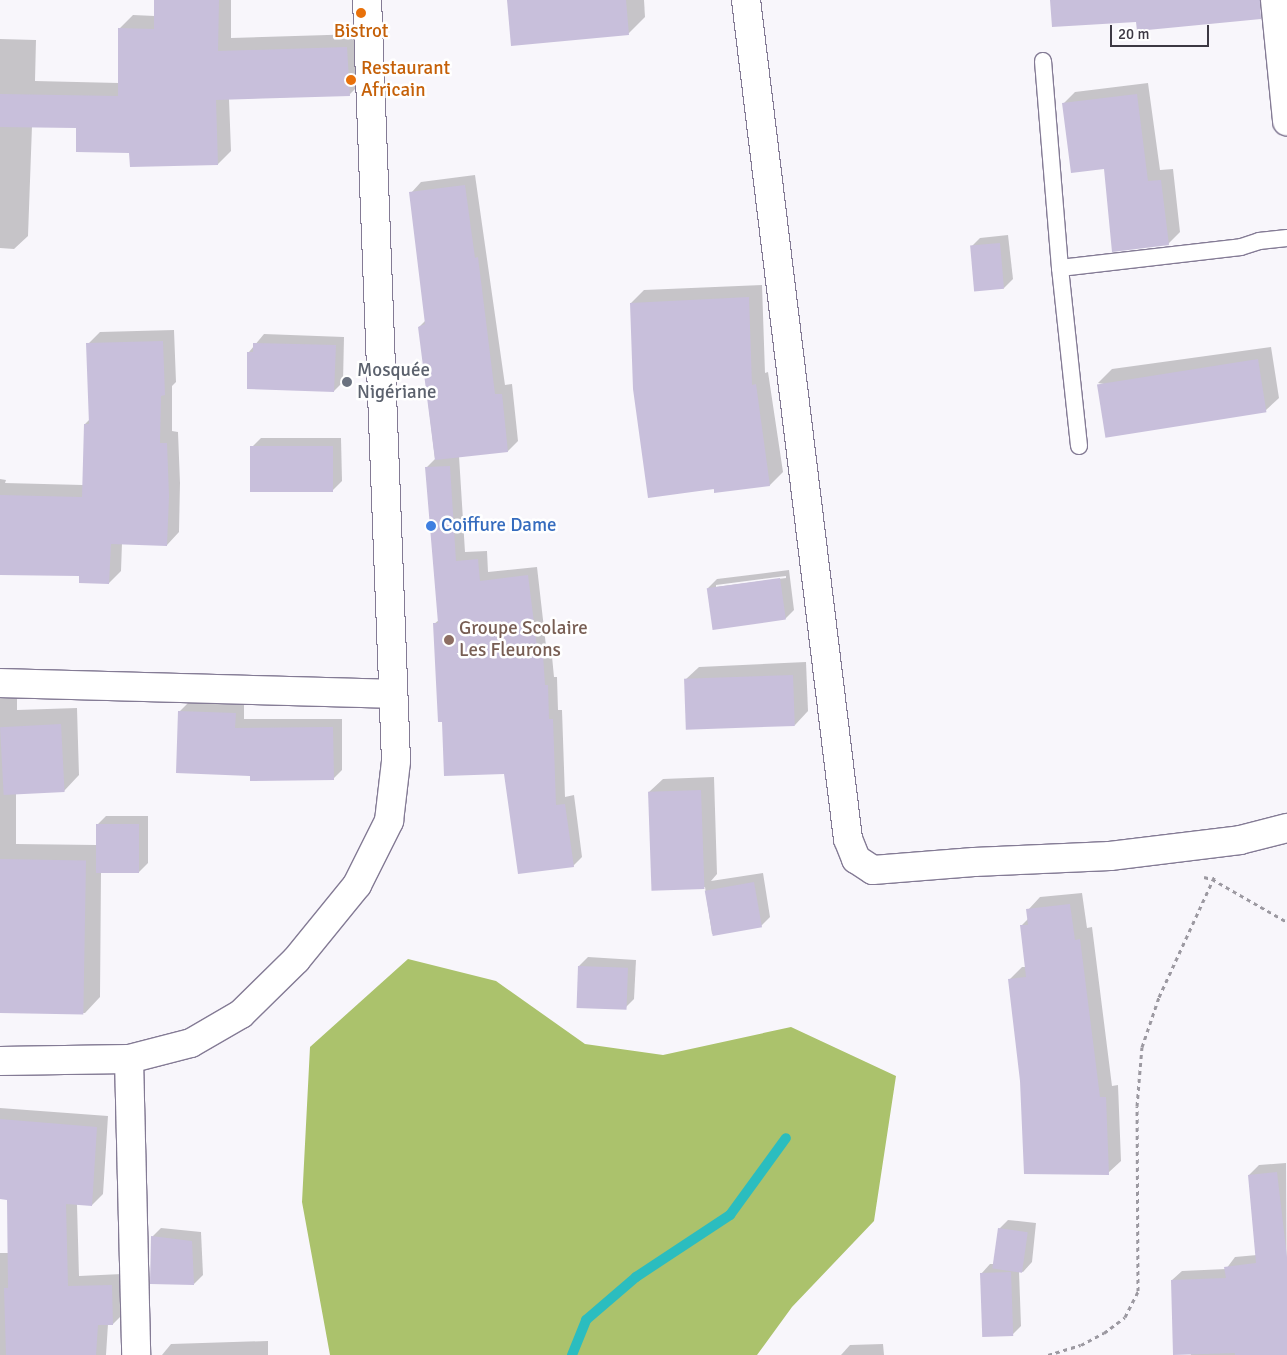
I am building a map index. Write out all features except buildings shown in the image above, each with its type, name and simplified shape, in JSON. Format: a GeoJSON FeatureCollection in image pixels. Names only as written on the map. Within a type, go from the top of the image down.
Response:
{"type":"FeatureCollection","features":[{"type":"Feature","properties":{"kind":"street"},"geometry":{"type":"LineString","coordinates":[[0,1061],[129,1059],[191,1043],[241,1014],[296,960],[357,885],[388,821],[396,761],[367,0]]}},
{"type":"Feature","properties":{"kind":"street"},"geometry":{"type":"LineString","coordinates":[[746,0],[848,840],[856,859],[873,870],[974,862],[1110,856],[1240,840],[1287,828]]}},
{"type":"Feature","properties":{"kind":"street"},"geometry":{"type":"LineString","coordinates":[[1275,0],[1287,121]]}},
{"type":"Feature","properties":{"kind":"street"},"geometry":{"type":"LineString","coordinates":[[0,684],[393,694]]}},
{"type":"Feature","properties":{"kind":"street"},"geometry":{"type":"LineString","coordinates":[[129,1059],[136,1355]]}},
{"type":"Feature","properties":{"kind":"lane"},"geometry":{"type":"LineString","coordinates":[[1043,61],[1060,268],[1079,446]]}},
{"type":"Feature","properties":{"kind":"lane"},"geometry":{"type":"LineString","coordinates":[[1060,268],[1240,247],[1259,241],[1287,238]]}},
{"type":"Feature","properties":{"kind":"path"},"geometry":{"type":"LineString","coordinates":[[1048,1355],[1081,1345],[1104,1333],[1125,1317],[1138,1291],[1137,1106],[1142,1047],[1160,997],[1212,879],[1240,840]]}},
{"type":"Feature","properties":{"kind":"path"},"geometry":{"type":"LineString","coordinates":[[1203,877],[1212,879],[1287,922]]}},
{"type":"Feature","properties":{"kind":"green space"},"geometry":{"type":"Polygon","coordinates":[[[408,959],[496,981],[585,1044],[663,1055],[791,1027],[896,1076],[874,1221],[792,1307],[757,1355],[330,1355],[302,1202],[310,1047],[408,959]]]}},
{"type":"Feature","properties":{"kind":"waterway"},"geometry":{"type":"LineString","coordinates":[[572,1355],[586,1320],[636,1277],[730,1215],[786,1138]]}},
{"type":"Feature","properties":{"kind":"place","name":"Bistrot"},"geometry":{"type":"Point","coordinates":[361,13]}},
{"type":"Feature","properties":{"kind":"place","name":"Restaurant Africain"},"geometry":{"type":"Point","coordinates":[351,80]}},
{"type":"Feature","properties":{"kind":"place","name":"Mosquée Nigériane"},"geometry":{"type":"Point","coordinates":[347,382]}},
{"type":"Feature","properties":{"kind":"place","name":"Coiffure Dame"},"geometry":{"type":"Point","coordinates":[431,526]}},
{"type":"Feature","properties":{"kind":"place","name":"Groupe Scolaire Les Fleurons"},"geometry":{"type":"Point","coordinates":[449,640]}}]}
